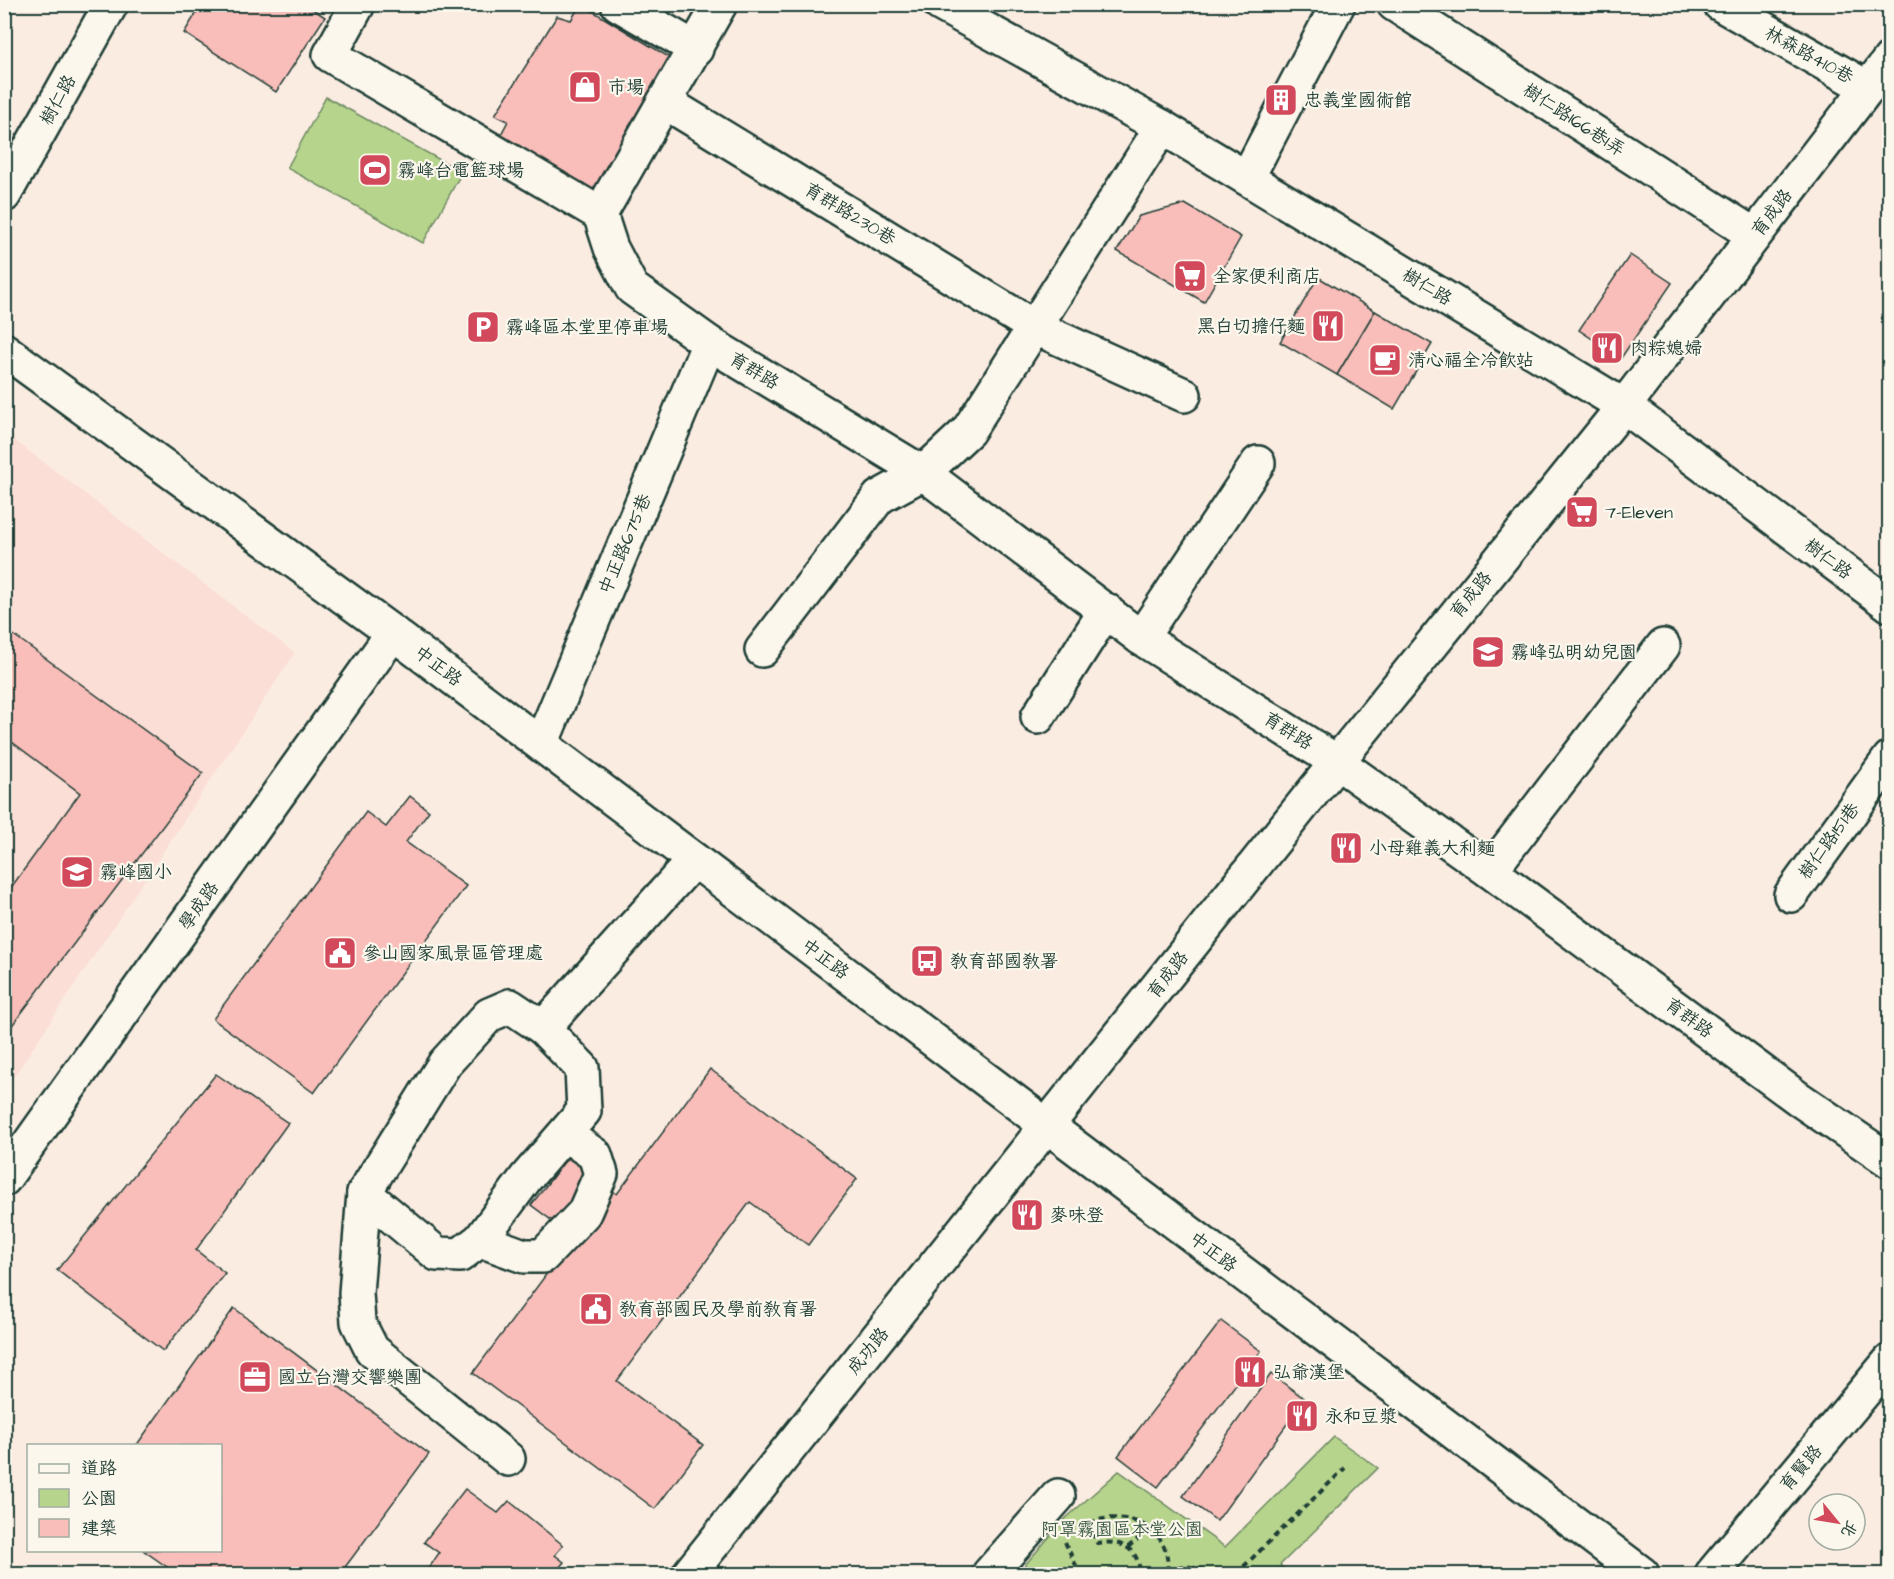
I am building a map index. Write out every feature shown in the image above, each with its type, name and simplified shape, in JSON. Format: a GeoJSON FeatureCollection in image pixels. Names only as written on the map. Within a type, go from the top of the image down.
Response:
{"type":"FeatureCollection","features":[{"type":"Feature","properties":{"kind":"street","name":"樹仁路"},"geometry":{"type":"LineString","coordinates":[[4,195],[111,4]]}},
{"type":"Feature","properties":{"kind":"street"},"geometry":{"type":"LineString","coordinates":[[358,4],[330,55],[600,214],[720,4]]}},
{"type":"Feature","properties":{"kind":"street"},"geometry":{"type":"LineString","coordinates":[[618,4],[696,49]]}},
{"type":"Feature","properties":{"kind":"street","name":"樹仁路"},"geometry":{"type":"LineString","coordinates":[[940,4],[1162,127],[1624,406],[1890,605]]}},
{"type":"Feature","properties":{"kind":"street"},"geometry":{"type":"LineString","coordinates":[[1248,178],[1338,4]]}},
{"type":"Feature","properties":{"kind":"street","name":"樹仁路166巷1弄"},"geometry":{"type":"LineString","coordinates":[[1394,4],[1754,235]]}},
{"type":"Feature","properties":{"kind":"street","name":"林森路410巷"},"geometry":{"type":"LineString","coordinates":[[1720,4],[1868,88]]}},
{"type":"Feature","properties":{"kind":"street","name":"育成路"},"geometry":{"type":"LineString","coordinates":[[1048,1127],[1337,762],[1624,406],[1890,59]]}},
{"type":"Feature","properties":{"kind":"street","name":"育群路230巷"},"geometry":{"type":"LineString","coordinates":[[665,102],[1034,327],[1184,395]]}},
{"type":"Feature","properties":{"kind":"street"},"geometry":{"type":"LineString","coordinates":[[762,650],[879,497],[923,473],[968,431],[1162,127]]}},
{"type":"Feature","properties":{"kind":"street","name":"育群路"},"geometry":{"type":"LineString","coordinates":[[600,214],[610,248],[632,288],[708,343],[923,473],[1141,638],[1337,762],[1490,871],[1799,1099],[1890,1161]]}},
{"type":"Feature","properties":{"kind":"street","name":"中正路675巷"},"geometry":{"type":"LineString","coordinates":[[540,744],[708,343]]}},
{"type":"Feature","properties":{"kind":"street","name":"中正路"},"geometry":{"type":"LineString","coordinates":[[4,350],[393,633],[1642,1575]]}},
{"type":"Feature","properties":{"kind":"street"},"geometry":{"type":"LineString","coordinates":[[1141,638],[1258,463]]}},
{"type":"Feature","properties":{"kind":"street"},"geometry":{"type":"LineString","coordinates":[[1038,717],[1106,610]]}},
{"type":"Feature","properties":{"kind":"street","name":"學成路"},"geometry":{"type":"LineString","coordinates":[[4,1179],[393,633]]}},
{"type":"Feature","properties":{"kind":"street"},"geometry":{"type":"LineString","coordinates":[[1490,871],[1663,646]]}},
{"type":"Feature","properties":{"kind":"street","name":"樹仁路151巷"},"geometry":{"type":"LineString","coordinates":[[1791,895],[1890,758]]}},
{"type":"Feature","properties":{"kind":"street"},"geometry":{"type":"LineString","coordinates":[[543,1028],[694,860]]}},
{"type":"Feature","properties":{"kind":"street"},"geometry":{"type":"LineString","coordinates":[[364,1193],[437,1254],[460,1255],[480,1240],[526,1178],[584,1111],[582,1068],[543,1028],[510,1006],[489,1015],[445,1063],[364,1193],[356,1293],[358,1322],[372,1350],[508,1459]]}},
{"type":"Feature","properties":{"kind":"street","name":"成功路"},"geometry":{"type":"LineString","coordinates":[[689,1575],[1048,1127]]}},
{"type":"Feature","properties":{"kind":"street"},"geometry":{"type":"LineString","coordinates":[[480,1240],[525,1256],[543,1256],[584,1213],[601,1174],[595,1155],[565,1134]]}},
{"type":"Feature","properties":{"kind":"street","name":"育賢路"},"geometry":{"type":"LineString","coordinates":[[1712,1575],[1890,1361]]}},
{"type":"Feature","properties":{"kind":"street"},"geometry":{"type":"LineString","coordinates":[[989,1575],[1058,1496]]}},
{"type":"Feature","properties":{"kind":"path"},"geometry":{"type":"LineString","coordinates":[[1236,1575],[1345,1468]]}},
{"type":"Feature","properties":{"kind":"path"},"geometry":{"type":"LineString","coordinates":[[1074,1531],[1088,1523],[1134,1518],[1150,1529],[1164,1547],[1167,1573],[1176,1567],[1195,1566],[1210,1575]]}},
{"type":"Feature","properties":{"kind":"path"},"geometry":{"type":"LineString","coordinates":[[1088,1523],[1097,1544],[1111,1542],[1128,1547],[1135,1553],[1140,1575]]}},
{"type":"Feature","properties":{"kind":"path"},"geometry":{"type":"LineString","coordinates":[[1128,1547],[1150,1529]]}},
{"type":"Feature","properties":{"kind":"path"},"geometry":{"type":"LineString","coordinates":[[1057,1542],[1065,1536],[1080,1575]]}},
{"type":"Feature","properties":{"kind":"shaded area","name":"霧峰國小"},"geometry":{"type":"Polygon","coordinates":[[[5,433],[295,653],[5,1090],[5,433]]]}},
{"type":"Feature","properties":{"kind":"green space","name":"霧峰台電籃球場"},"geometry":{"type":"Polygon","coordinates":[[[326,97],[462,172],[423,243],[287,168],[326,97]]]}},
{"type":"Feature","properties":{"kind":"green space","name":"阿罩霧園區本堂公園"},"geometry":{"type":"Polygon","coordinates":[[[1334,1437],[1378,1468],[1280,1565],[1288,1574],[1017,1574],[1065,1519],[1119,1471],[1225,1547],[1334,1437]]]}},
{"type":"Feature","properties":{"kind":"building"},"geometry":{"type":"Polygon","coordinates":[[[202,4],[305,4],[325,17],[276,92],[184,33],[202,4]]]}},
{"type":"Feature","properties":{"kind":"building","name":"市場"},"geometry":{"type":"Polygon","coordinates":[[[581,4],[672,59],[596,194],[497,142],[508,121],[495,115],[557,16],[571,20],[581,4]]]}},
{"type":"Feature","properties":{"kind":"building","name":"全家便利商店"},"geometry":{"type":"Polygon","coordinates":[[[1185,204],[1241,237],[1204,302],[1117,251],[1139,216],[1185,204]]]}},
{"type":"Feature","properties":{"kind":"building"},"geometry":{"type":"Polygon","coordinates":[[[1630,255],[1672,283],[1621,358],[1579,330],[1630,255]]]}},
{"type":"Feature","properties":{"kind":"building","name":"黑白切擔仔麵"},"geometry":{"type":"Polygon","coordinates":[[[1318,277],[1375,311],[1337,375],[1280,342],[1318,277]]]}},
{"type":"Feature","properties":{"kind":"building","name":"清心福全冷飲站"},"geometry":{"type":"Polygon","coordinates":[[[1375,311],[1432,344],[1394,409],[1337,375],[1375,311]]]}},
{"type":"Feature","properties":{"kind":"building"},"geometry":{"type":"Polygon","coordinates":[[[4,628],[203,773],[4,1036],[4,897],[80,793],[4,736],[4,628]]]}},
{"type":"Feature","properties":{"kind":"building","name":"參山國家風景區管理處"},"geometry":{"type":"Polygon","coordinates":[[[410,796],[429,811],[406,842],[466,886],[314,1093],[213,1019],[366,812],[386,827],[410,796]]]}},
{"type":"Feature","properties":{"kind":"building","name":"教育部國民及學前教育署"},"geometry":{"type":"Polygon","coordinates":[[[710,1069],[857,1179],[808,1245],[750,1202],[617,1381],[703,1445],[655,1509],[473,1373],[574,1237],[531,1205],[568,1157],[617,1194],[710,1069]]]}},
{"type":"Feature","properties":{"kind":"building"},"geometry":{"type":"Polygon","coordinates":[[[216,1074],[288,1123],[196,1250],[225,1273],[163,1351],[57,1270],[216,1074]]]}},
{"type":"Feature","properties":{"kind":"building","name":"國立台灣交響樂團"},"geometry":{"type":"Polygon","coordinates":[[[234,1308],[429,1454],[340,1574],[177,1574],[146,1552],[222,1552],[222,1444],[137,1444],[234,1308]]]}},
{"type":"Feature","properties":{"kind":"building"},"geometry":{"type":"Polygon","coordinates":[[[1221,1321],[1261,1351],[1158,1487],[1118,1456],[1221,1321]]]}},
{"type":"Feature","properties":{"kind":"building"},"geometry":{"type":"Polygon","coordinates":[[[1271,1374],[1305,1399],[1217,1521],[1183,1496],[1271,1374]]]}},
{"type":"Feature","properties":{"kind":"building"},"geometry":{"type":"Polygon","coordinates":[[[465,1489],[498,1513],[509,1501],[563,1545],[555,1555],[564,1562],[554,1574],[425,1574],[439,1553],[424,1542],[465,1489]]]}},
{"type":"Feature","properties":{"kind":"place","name":"市場"},"geometry":{"type":"Point","coordinates":[585,87]}},
{"type":"Feature","properties":{"kind":"place","name":"忠義堂國術館"},"geometry":{"type":"Point","coordinates":[1281,100]}},
{"type":"Feature","properties":{"kind":"place","name":"霧峰台電籃球場"},"geometry":{"type":"Point","coordinates":[375,170]}},
{"type":"Feature","properties":{"kind":"place","name":"全家便利商店"},"geometry":{"type":"Point","coordinates":[1190,276]}},
{"type":"Feature","properties":{"kind":"place","name":"黑白切擔仔麵"},"geometry":{"type":"Point","coordinates":[1328,326]}},
{"type":"Feature","properties":{"kind":"place","name":"霧峰區本堂里停車場"},"geometry":{"type":"Point","coordinates":[483,327]}},
{"type":"Feature","properties":{"kind":"place","name":"肉粽媳婦"},"geometry":{"type":"Point","coordinates":[1607,348]}},
{"type":"Feature","properties":{"kind":"place","name":"清心福全冷飲站"},"geometry":{"type":"Point","coordinates":[1385,360]}},
{"type":"Feature","properties":{"kind":"place","name":"7-Eleven"},"geometry":{"type":"Point","coordinates":[1582,512]}},
{"type":"Feature","properties":{"kind":"place","name":"霧峰弘明幼兒園"},"geometry":{"type":"Point","coordinates":[1488,652]}},
{"type":"Feature","properties":{"kind":"place","name":"小母雞義大利麵"},"geometry":{"type":"Point","coordinates":[1346,848]}},
{"type":"Feature","properties":{"kind":"place","name":"霧峰國小"},"geometry":{"type":"Point","coordinates":[77,872]}},
{"type":"Feature","properties":{"kind":"place","name":"參山國家風景區管理處"},"geometry":{"type":"Point","coordinates":[340,953]}},
{"type":"Feature","properties":{"kind":"place","name":"教育部國教署"},"geometry":{"type":"Point","coordinates":[927,961]}},
{"type":"Feature","properties":{"kind":"place","name":"麥味登"},"geometry":{"type":"Point","coordinates":[1027,1215]}},
{"type":"Feature","properties":{"kind":"place","name":"教育部國民及學前教育署"},"geometry":{"type":"Point","coordinates":[596,1309]}},
{"type":"Feature","properties":{"kind":"place","name":"弘爺漢堡"},"geometry":{"type":"Point","coordinates":[1250,1372]}},
{"type":"Feature","properties":{"kind":"place","name":"國立台灣交響樂團"},"geometry":{"type":"Point","coordinates":[255,1377]}},
{"type":"Feature","properties":{"kind":"place","name":"永和豆漿"},"geometry":{"type":"Point","coordinates":[1302,1416]}}]}
